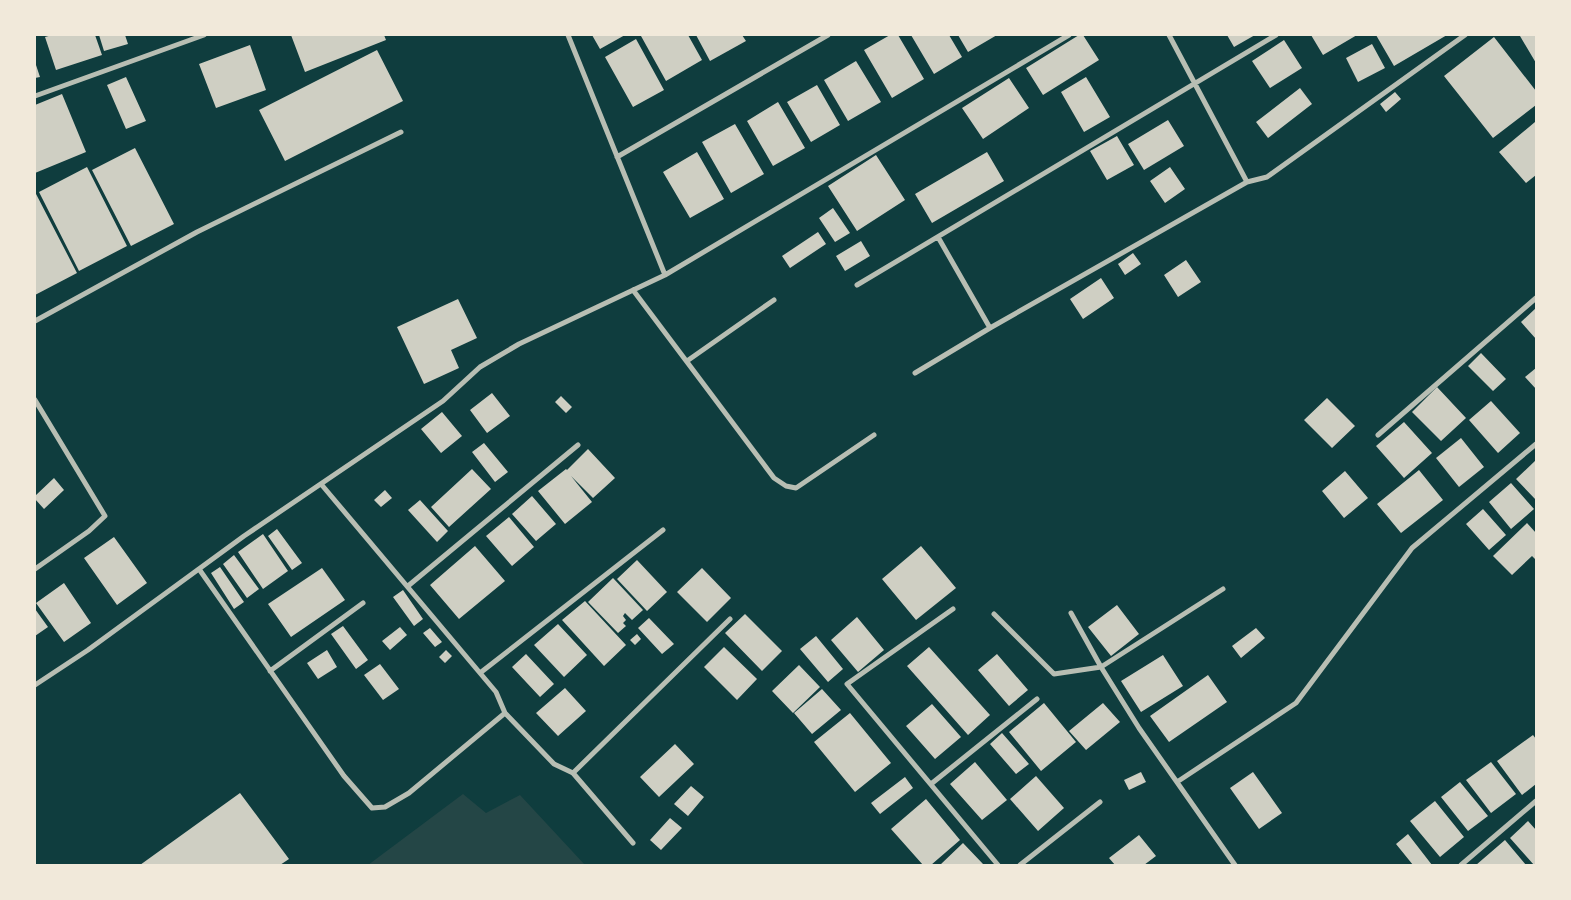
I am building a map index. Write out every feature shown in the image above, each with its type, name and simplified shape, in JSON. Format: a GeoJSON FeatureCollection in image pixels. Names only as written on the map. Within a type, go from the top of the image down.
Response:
{"type":"FeatureCollection","features":[{"type":"Feature","properties":{"kind":"street"},"geometry":{"type":"LineString","coordinates":[[35,96],[204,35]]}},
{"type":"Feature","properties":{"kind":"street"},"geometry":{"type":"LineString","coordinates":[[568,35],[665,275]]}},
{"type":"Feature","properties":{"kind":"street"},"geometry":{"type":"LineString","coordinates":[[617,157],[828,35]]}},
{"type":"Feature","properties":{"kind":"street"},"geometry":{"type":"LineString","coordinates":[[35,685],[88,650],[199,569],[321,484],[443,401],[480,367],[519,344],[665,275],[1069,35]]}},
{"type":"Feature","properties":{"kind":"street"},"geometry":{"type":"LineString","coordinates":[[1169,35],[1246,182]]}},
{"type":"Feature","properties":{"kind":"street"},"geometry":{"type":"LineString","coordinates":[[857,285],[1276,35]]}},
{"type":"Feature","properties":{"kind":"street"},"geometry":{"type":"LineString","coordinates":[[915,373],[1246,182],[1267,177],[1465,35]]}},
{"type":"Feature","properties":{"kind":"street"},"geometry":{"type":"LineString","coordinates":[[35,321],[197,232],[401,132]]}},
{"type":"Feature","properties":{"kind":"street"},"geometry":{"type":"LineString","coordinates":[[938,237],[990,328]]}},
{"type":"Feature","properties":{"kind":"street"},"geometry":{"type":"LineString","coordinates":[[633,290],[774,478],[786,486],[796,488],[874,435]]}},
{"type":"Feature","properties":{"kind":"street"},"geometry":{"type":"LineString","coordinates":[[1378,435],[1536,298]]}},
{"type":"Feature","properties":{"kind":"street"},"geometry":{"type":"LineString","coordinates":[[687,361],[774,300]]}},
{"type":"Feature","properties":{"kind":"street"},"geometry":{"type":"LineString","coordinates":[[35,400],[105,516],[89,531],[35,569]]}},
{"type":"Feature","properties":{"kind":"street"},"geometry":{"type":"LineString","coordinates":[[1177,782],[1296,703],[1412,548],[1536,444]]}},
{"type":"Feature","properties":{"kind":"street"},"geometry":{"type":"LineString","coordinates":[[408,586],[578,445]]}},
{"type":"Feature","properties":{"kind":"street"},"geometry":{"type":"LineString","coordinates":[[321,484],[496,692],[505,713],[554,764],[574,773],[633,843]]}},
{"type":"Feature","properties":{"kind":"street"},"geometry":{"type":"LineString","coordinates":[[480,673],[664,530]]}},
{"type":"Feature","properties":{"kind":"street"},"geometry":{"type":"LineString","coordinates":[[199,569],[344,776],[372,808],[385,807],[409,793],[505,713]]}},
{"type":"Feature","properties":{"kind":"street"},"geometry":{"type":"LineString","coordinates":[[994,614],[1054,674],[1101,667],[1223,589]]}},
{"type":"Feature","properties":{"kind":"street"},"geometry":{"type":"LineString","coordinates":[[270,671],[363,603]]}},
{"type":"Feature","properties":{"kind":"street"},"geometry":{"type":"LineString","coordinates":[[953,609],[847,684],[998,865]]}},
{"type":"Feature","properties":{"kind":"street"},"geometry":{"type":"LineString","coordinates":[[1071,613],[1101,667],[1139,728],[1235,865]]}},
{"type":"Feature","properties":{"kind":"street"},"geometry":{"type":"LineString","coordinates":[[574,773],[730,619]]}},
{"type":"Feature","properties":{"kind":"street"},"geometry":{"type":"LineString","coordinates":[[932,784],[1037,699]]}},
{"type":"Feature","properties":{"kind":"street"},"geometry":{"type":"LineString","coordinates":[[1460,865],[1536,801]]}},
{"type":"Feature","properties":{"kind":"street"},"geometry":{"type":"LineString","coordinates":[[1020,865],[1100,802]]}},
{"type":"Feature","properties":{"kind":"shaded area"},"geometry":{"type":"Polygon","coordinates":[[[463,794],[486,813],[520,795],[585,865],[368,865],[463,794]]]}},
{"type":"Feature","properties":{"kind":"building"},"geometry":{"type":"Polygon","coordinates":[[[52,35],[95,35],[102,55],[56,70],[45,37],[52,35]]]}},
{"type":"Feature","properties":{"kind":"building"},"geometry":{"type":"Polygon","coordinates":[[[99,35],[125,35],[128,44],[104,51],[99,35]]]}},
{"type":"Feature","properties":{"kind":"building"},"geometry":{"type":"Polygon","coordinates":[[[291,35],[384,35],[386,40],[305,72],[291,35]]]}},
{"type":"Feature","properties":{"kind":"building"},"geometry":{"type":"Polygon","coordinates":[[[592,35],[625,35],[600,49],[592,35]]]}},
{"type":"Feature","properties":{"kind":"building"},"geometry":{"type":"Polygon","coordinates":[[[688,35],[702,60],[666,81],[641,36],[688,35]]]}},
{"type":"Feature","properties":{"kind":"building"},"geometry":{"type":"Polygon","coordinates":[[[696,35],[742,35],[746,41],[710,61],[696,35]]]}},
{"type":"Feature","properties":{"kind":"building"},"geometry":{"type":"Polygon","coordinates":[[[890,35],[898,35],[924,79],[892,98],[864,50],[890,35]]]}},
{"type":"Feature","properties":{"kind":"building"},"geometry":{"type":"Polygon","coordinates":[[[911,35],[949,35],[962,57],[934,74],[911,35]]]}},
{"type":"Feature","properties":{"kind":"building"},"geometry":{"type":"Polygon","coordinates":[[[958,35],[997,35],[968,52],[958,35]]]}},
{"type":"Feature","properties":{"kind":"building"},"geometry":{"type":"Polygon","coordinates":[[[1079,35],[1083,35],[1099,60],[1043,95],[1026,68],[1079,35]]]}},
{"type":"Feature","properties":{"kind":"building"},"geometry":{"type":"Polygon","coordinates":[[[1227,35],[1255,35],[1234,47],[1227,35]]]}},
{"type":"Feature","properties":{"kind":"building"},"geometry":{"type":"Polygon","coordinates":[[[1311,35],[1357,35],[1323,55],[1311,35]]]}},
{"type":"Feature","properties":{"kind":"building"},"geometry":{"type":"Polygon","coordinates":[[[1376,35],[1447,35],[1394,66],[1376,35]]]}},
{"type":"Feature","properties":{"kind":"building"},"geometry":{"type":"Polygon","coordinates":[[[1536,35],[1536,63],[1520,36],[1536,35]]]}},
{"type":"Feature","properties":{"kind":"building"},"geometry":{"type":"Polygon","coordinates":[[[1494,37],[1536,91],[1536,105],[1493,138],[1444,76],[1494,37]]]}},
{"type":"Feature","properties":{"kind":"building"},"geometry":{"type":"Polygon","coordinates":[[[636,39],[664,90],[633,107],[605,57],[636,39]]]}},
{"type":"Feature","properties":{"kind":"building"},"geometry":{"type":"Polygon","coordinates":[[[1284,40],[1302,68],[1270,88],[1252,61],[1284,40]]]}},
{"type":"Feature","properties":{"kind":"building"},"geometry":{"type":"Polygon","coordinates":[[[1372,44],[1385,68],[1358,82],[1346,58],[1372,44]]]}},
{"type":"Feature","properties":{"kind":"building"},"geometry":{"type":"Polygon","coordinates":[[[250,45],[266,90],[216,108],[199,64],[250,45]]]}},
{"type":"Feature","properties":{"kind":"building"},"geometry":{"type":"Polygon","coordinates":[[[377,50],[403,101],[285,161],[259,110],[377,50]]]}},
{"type":"Feature","properties":{"kind":"building"},"geometry":{"type":"Polygon","coordinates":[[[856,61],[881,102],[848,121],[824,80],[856,61]]]}},
{"type":"Feature","properties":{"kind":"building"},"geometry":{"type":"Polygon","coordinates":[[[35,62],[40,77],[35,78],[35,62]]]}},
{"type":"Feature","properties":{"kind":"building"},"geometry":{"type":"Polygon","coordinates":[[[126,77],[146,121],[126,129],[107,85],[126,77]]]}},
{"type":"Feature","properties":{"kind":"building"},"geometry":{"type":"Polygon","coordinates":[[[1086,77],[1110,117],[1084,132],[1061,92],[1086,77]]]}},
{"type":"Feature","properties":{"kind":"building"},"geometry":{"type":"Polygon","coordinates":[[[1009,78],[1029,108],[983,139],[962,108],[1009,78]]]}},
{"type":"Feature","properties":{"kind":"building"},"geometry":{"type":"Polygon","coordinates":[[[817,85],[840,125],[811,142],[787,102],[817,85]]]}},
{"type":"Feature","properties":{"kind":"building"},"geometry":{"type":"Polygon","coordinates":[[[1300,88],[1312,104],[1268,138],[1256,122],[1300,88]]]}},
{"type":"Feature","properties":{"kind":"building"},"geometry":{"type":"Polygon","coordinates":[[[1395,92],[1401,99],[1386,112],[1380,104],[1395,92]]]}},
{"type":"Feature","properties":{"kind":"building"},"geometry":{"type":"Polygon","coordinates":[[[62,94],[86,152],[35,173],[35,105],[62,94]]]}},
{"type":"Feature","properties":{"kind":"building"},"geometry":{"type":"Polygon","coordinates":[[[778,102],[805,148],[773,166],[747,121],[778,102]]]}},
{"type":"Feature","properties":{"kind":"building"},"geometry":{"type":"Polygon","coordinates":[[[1168,120],[1184,146],[1144,170],[1128,144],[1168,120]]]}},
{"type":"Feature","properties":{"kind":"building"},"geometry":{"type":"Polygon","coordinates":[[[1535,122],[1536,175],[1526,183],[1499,152],[1535,122]]]}},
{"type":"Feature","properties":{"kind":"building"},"geometry":{"type":"Polygon","coordinates":[[[735,124],[764,174],[731,193],[702,142],[735,124]]]}},
{"type":"Feature","properties":{"kind":"building"},"geometry":{"type":"Polygon","coordinates":[[[1117,136],[1134,165],[1107,180],[1090,151],[1117,136]]]}},
{"type":"Feature","properties":{"kind":"building"},"geometry":{"type":"Polygon","coordinates":[[[135,148],[174,224],[131,246],[92,170],[135,148]]]}},
{"type":"Feature","properties":{"kind":"building"},"geometry":{"type":"Polygon","coordinates":[[[697,152],[724,199],[690,218],[663,172],[697,152]]]}},
{"type":"Feature","properties":{"kind":"building"},"geometry":{"type":"Polygon","coordinates":[[[987,152],[1004,181],[932,223],[915,194],[987,152]]]}},
{"type":"Feature","properties":{"kind":"building"},"geometry":{"type":"Polygon","coordinates":[[[876,155],[905,200],[857,231],[828,186],[876,155]]]}},
{"type":"Feature","properties":{"kind":"building"},"geometry":{"type":"Polygon","coordinates":[[[87,167],[127,246],[79,271],[39,192],[87,167]]]}},
{"type":"Feature","properties":{"kind":"building"},"geometry":{"type":"Polygon","coordinates":[[[1170,167],[1185,189],[1165,203],[1150,181],[1170,167]]]}},
{"type":"Feature","properties":{"kind":"building"},"geometry":{"type":"Polygon","coordinates":[[[35,192],[77,273],[35,295],[35,192]]]}},
{"type":"Feature","properties":{"kind":"building"},"geometry":{"type":"Polygon","coordinates":[[[833,208],[850,233],[835,242],[819,218],[833,208]]]}},
{"type":"Feature","properties":{"kind":"building"},"geometry":{"type":"Polygon","coordinates":[[[818,232],[826,244],[790,268],[782,256],[818,232]]]}},
{"type":"Feature","properties":{"kind":"building"},"geometry":{"type":"Polygon","coordinates":[[[861,241],[870,256],[845,271],[836,256],[861,241]]]}},
{"type":"Feature","properties":{"kind":"building"},"geometry":{"type":"Polygon","coordinates":[[[1133,253],[1141,264],[1125,275],[1118,264],[1133,253]]]}},
{"type":"Feature","properties":{"kind":"building"},"geometry":{"type":"Polygon","coordinates":[[[1186,260],[1201,282],[1178,297],[1164,275],[1186,260]]]}},
{"type":"Feature","properties":{"kind":"building"},"geometry":{"type":"Polygon","coordinates":[[[1101,278],[1114,298],[1083,319],[1070,299],[1101,278]]]}},
{"type":"Feature","properties":{"kind":"building"},"geometry":{"type":"Polygon","coordinates":[[[458,299],[477,338],[451,350],[459,368],[424,384],[397,327],[458,299]]]}},
{"type":"Feature","properties":{"kind":"building"},"geometry":{"type":"Polygon","coordinates":[[[1536,308],[1536,339],[1521,322],[1536,308]]]}},
{"type":"Feature","properties":{"kind":"building"},"geometry":{"type":"Polygon","coordinates":[[[1481,353],[1506,379],[1493,391],[1468,366],[1481,353]]]}},
{"type":"Feature","properties":{"kind":"building"},"geometry":{"type":"Polygon","coordinates":[[[1536,368],[1536,389],[1525,377],[1536,368]]]}},
{"type":"Feature","properties":{"kind":"building"},"geometry":{"type":"Polygon","coordinates":[[[1437,387],[1466,418],[1441,441],[1412,412],[1437,387]]]}},
{"type":"Feature","properties":{"kind":"building"},"geometry":{"type":"Polygon","coordinates":[[[492,393],[510,416],[487,433],[470,410],[492,393]]]}},
{"type":"Feature","properties":{"kind":"building"},"geometry":{"type":"Polygon","coordinates":[[[561,396],[572,407],[566,413],[555,402],[561,396]]]}},
{"type":"Feature","properties":{"kind":"building"},"geometry":{"type":"Polygon","coordinates":[[[1327,398],[1355,426],[1332,448],[1304,420],[1327,398]]]}},
{"type":"Feature","properties":{"kind":"building"},"geometry":{"type":"Polygon","coordinates":[[[1491,401],[1520,433],[1498,453],[1469,420],[1491,401]]]}},
{"type":"Feature","properties":{"kind":"building"},"geometry":{"type":"Polygon","coordinates":[[[442,412],[462,436],[441,453],[421,429],[442,412]]]}},
{"type":"Feature","properties":{"kind":"building"},"geometry":{"type":"Polygon","coordinates":[[[1404,422],[1432,453],[1404,478],[1376,446],[1404,422]]]}},
{"type":"Feature","properties":{"kind":"building"},"geometry":{"type":"Polygon","coordinates":[[[1461,438],[1484,467],[1459,487],[1436,458],[1461,438]]]}},
{"type":"Feature","properties":{"kind":"building"},"geometry":{"type":"Polygon","coordinates":[[[484,443],[508,472],[495,482],[472,452],[484,443]]]}},
{"type":"Feature","properties":{"kind":"building"},"geometry":{"type":"Polygon","coordinates":[[[588,449],[615,478],[593,498],[571,476],[592,502],[565,524],[538,491],[567,470],[588,449]]]}},
{"type":"Feature","properties":{"kind":"building"},"geometry":{"type":"Polygon","coordinates":[[[1536,460],[1536,500],[1516,479],[1536,460]]]}},
{"type":"Feature","properties":{"kind":"building"},"geometry":{"type":"Polygon","coordinates":[[[472,469],[491,489],[449,527],[431,507],[472,469]]]}},
{"type":"Feature","properties":{"kind":"building"},"geometry":{"type":"Polygon","coordinates":[[[1419,470],[1443,500],[1401,533],[1377,504],[1419,470]]]}},
{"type":"Feature","properties":{"kind":"building"},"geometry":{"type":"Polygon","coordinates":[[[1345,471],[1368,498],[1344,518],[1322,491],[1345,471]]]}},
{"type":"Feature","properties":{"kind":"building"},"geometry":{"type":"Polygon","coordinates":[[[54,478],[64,490],[44,509],[35,499],[35,496],[54,478]]]}},
{"type":"Feature","properties":{"kind":"building"},"geometry":{"type":"Polygon","coordinates":[[[1511,483],[1534,509],[1511,529],[1489,502],[1511,483]]]}},
{"type":"Feature","properties":{"kind":"building"},"geometry":{"type":"Polygon","coordinates":[[[385,490],[392,498],[381,507],[374,500],[385,490]]]}},
{"type":"Feature","properties":{"kind":"building"},"geometry":{"type":"Polygon","coordinates":[[[532,496],[556,524],[536,541],[512,514],[532,496]]]}},
{"type":"Feature","properties":{"kind":"building"},"geometry":{"type":"Polygon","coordinates":[[[420,500],[448,531],[437,542],[408,510],[420,500]]]}},
{"type":"Feature","properties":{"kind":"building"},"geometry":{"type":"Polygon","coordinates":[[[1483,509],[1506,535],[1489,550],[1466,524],[1483,509]]]}},
{"type":"Feature","properties":{"kind":"building"},"geometry":{"type":"Polygon","coordinates":[[[509,517],[534,547],[512,566],[486,536],[509,517]]]}},
{"type":"Feature","properties":{"kind":"building"},"geometry":{"type":"Polygon","coordinates":[[[1527,523],[1536,533],[1536,560],[1532,556],[1512,575],[1493,556],[1527,523]]]}},
{"type":"Feature","properties":{"kind":"building"},"geometry":{"type":"Polygon","coordinates":[[[277,529],[302,563],[292,570],[268,536],[277,529]]]}},
{"type":"Feature","properties":{"kind":"building"},"geometry":{"type":"Polygon","coordinates":[[[263,534],[288,571],[263,589],[238,552],[263,534]]]}},
{"type":"Feature","properties":{"kind":"building"},"geometry":{"type":"Polygon","coordinates":[[[114,537],[147,583],[117,605],[84,558],[114,537]]]}},
{"type":"Feature","properties":{"kind":"building"},"geometry":{"type":"Polygon","coordinates":[[[475,546],[505,581],[459,619],[430,585],[475,546]]]}},
{"type":"Feature","properties":{"kind":"building"},"geometry":{"type":"Polygon","coordinates":[[[921,546],[956,588],[916,620],[882,579],[921,546]]]}},
{"type":"Feature","properties":{"kind":"building"},"geometry":{"type":"Polygon","coordinates":[[[234,555],[259,589],[247,598],[223,564],[234,555]]]}},
{"type":"Feature","properties":{"kind":"building"},"geometry":{"type":"Polygon","coordinates":[[[637,560],[667,592],[647,611],[617,579],[637,560]]]}},
{"type":"Feature","properties":{"kind":"building"},"geometry":{"type":"Polygon","coordinates":[[[220,567],[244,602],[234,609],[211,573],[220,567]]]}},
{"type":"Feature","properties":{"kind":"building"},"geometry":{"type":"Polygon","coordinates":[[[322,568],[345,600],[291,637],[268,604],[322,568]]]}},
{"type":"Feature","properties":{"kind":"building"},"geometry":{"type":"Polygon","coordinates":[[[702,568],[731,598],[707,622],[677,592],[702,568]]]}},
{"type":"Feature","properties":{"kind":"building"},"geometry":{"type":"Polygon","coordinates":[[[613,578],[643,610],[632,620],[625,613],[623,616],[626,620],[623,623],[626,626],[618,633],[588,602],[613,578]]]}},
{"type":"Feature","properties":{"kind":"building"},"geometry":{"type":"Polygon","coordinates":[[[64,583],[91,623],[64,642],[36,603],[64,583]]]}},
{"type":"Feature","properties":{"kind":"building"},"geometry":{"type":"Polygon","coordinates":[[[403,590],[423,619],[414,626],[393,597],[403,590]]]}},
{"type":"Feature","properties":{"kind":"building"},"geometry":{"type":"Polygon","coordinates":[[[585,601],[626,645],[604,666],[562,620],[585,601]]]}},
{"type":"Feature","properties":{"kind":"building"},"geometry":{"type":"Polygon","coordinates":[[[1117,605],[1139,634],[1111,656],[1088,627],[1117,605]]]}},
{"type":"Feature","properties":{"kind":"building"},"geometry":{"type":"Polygon","coordinates":[[[35,609],[48,627],[35,636],[35,609]]]}},
{"type":"Feature","properties":{"kind":"building"},"geometry":{"type":"Polygon","coordinates":[[[745,614],[782,651],[762,671],[725,633],[745,614]]]}},
{"type":"Feature","properties":{"kind":"building"},"geometry":{"type":"Polygon","coordinates":[[[857,617],[884,650],[858,672],[831,640],[857,617]]]}},
{"type":"Feature","properties":{"kind":"building"},"geometry":{"type":"Polygon","coordinates":[[[649,618],[674,644],[662,654],[638,628],[649,618]]]}},
{"type":"Feature","properties":{"kind":"building"},"geometry":{"type":"Polygon","coordinates":[[[558,624],[587,655],[564,677],[534,645],[558,624]]]}},
{"type":"Feature","properties":{"kind":"building"},"geometry":{"type":"Polygon","coordinates":[[[343,626],[368,660],[356,669],[331,634],[343,626]]]}},
{"type":"Feature","properties":{"kind":"building"},"geometry":{"type":"Polygon","coordinates":[[[400,627],[407,635],[390,650],[382,641],[400,627]]]}},
{"type":"Feature","properties":{"kind":"building"},"geometry":{"type":"Polygon","coordinates":[[[430,628],[442,642],[435,647],[423,633],[430,628]]]}},
{"type":"Feature","properties":{"kind":"building"},"geometry":{"type":"Polygon","coordinates":[[[1256,628],[1265,638],[1241,658],[1232,646],[1256,628]]]}},
{"type":"Feature","properties":{"kind":"building"},"geometry":{"type":"Polygon","coordinates":[[[637,634],[641,639],[635,645],[630,640],[637,634]]]}},
{"type":"Feature","properties":{"kind":"building"},"geometry":{"type":"Polygon","coordinates":[[[816,636],[843,669],[828,682],[800,649],[816,636]]]}},
{"type":"Feature","properties":{"kind":"building"},"geometry":{"type":"Polygon","coordinates":[[[724,647],[757,679],[737,700],[704,667],[724,647]]]}},
{"type":"Feature","properties":{"kind":"building"},"geometry":{"type":"Polygon","coordinates":[[[929,647],[990,715],[968,735],[907,666],[929,647]]]}},
{"type":"Feature","properties":{"kind":"building"},"geometry":{"type":"Polygon","coordinates":[[[327,650],[337,667],[318,679],[307,663],[327,650]]]}},
{"type":"Feature","properties":{"kind":"building"},"geometry":{"type":"Polygon","coordinates":[[[446,650],[452,656],[445,663],[439,657],[446,650]]]}},
{"type":"Feature","properties":{"kind":"building"},"geometry":{"type":"Polygon","coordinates":[[[526,654],[554,684],[540,697],[512,667],[526,654]]]}},
{"type":"Feature","properties":{"kind":"building"},"geometry":{"type":"Polygon","coordinates":[[[997,654],[1028,690],[1009,706],[978,670],[997,654]]]}},
{"type":"Feature","properties":{"kind":"building"},"geometry":{"type":"Polygon","coordinates":[[[1163,655],[1183,686],[1141,712],[1121,681],[1163,655]]]}},
{"type":"Feature","properties":{"kind":"building"},"geometry":{"type":"Polygon","coordinates":[[[380,664],[399,689],[383,700],[364,675],[380,664]]]}},
{"type":"Feature","properties":{"kind":"building"},"geometry":{"type":"Polygon","coordinates":[[[799,665],[820,687],[793,713],[772,691],[799,665]]]}},
{"type":"Feature","properties":{"kind":"building"},"geometry":{"type":"Polygon","coordinates":[[[1208,675],[1227,702],[1169,742],[1150,716],[1208,675]]]}},
{"type":"Feature","properties":{"kind":"building"},"geometry":{"type":"Polygon","coordinates":[[[565,688],[586,711],[558,736],[536,713],[565,688]]]}},
{"type":"Feature","properties":{"kind":"building"},"geometry":{"type":"Polygon","coordinates":[[[822,689],[841,710],[812,734],[794,713],[822,689]]]}},
{"type":"Feature","properties":{"kind":"building"},"geometry":{"type":"Polygon","coordinates":[[[1044,703],[1076,742],[1041,771],[1009,732],[1044,703]]]}},
{"type":"Feature","properties":{"kind":"building"},"geometry":{"type":"Polygon","coordinates":[[[1103,703],[1120,722],[1086,750],[1069,731],[1103,703]]]}},
{"type":"Feature","properties":{"kind":"building"},"geometry":{"type":"Polygon","coordinates":[[[932,704],[961,737],[935,759],[906,726],[932,704]]]}},
{"type":"Feature","properties":{"kind":"building"},"geometry":{"type":"Polygon","coordinates":[[[850,713],[891,763],[855,792],[814,742],[850,713]]]}},
{"type":"Feature","properties":{"kind":"building"},"geometry":{"type":"Polygon","coordinates":[[[1002,733],[1029,764],[1016,774],[990,744],[1002,733]]]}},
{"type":"Feature","properties":{"kind":"building"},"geometry":{"type":"Polygon","coordinates":[[[1533,735],[1536,739],[1536,784],[1522,795],[1497,761],[1533,735]]]}},
{"type":"Feature","properties":{"kind":"building"},"geometry":{"type":"Polygon","coordinates":[[[675,744],[694,764],[659,797],[640,777],[675,744]]]}},
{"type":"Feature","properties":{"kind":"building"},"geometry":{"type":"Polygon","coordinates":[[[975,762],[1007,800],[982,820],[950,784],[975,762]]]}},
{"type":"Feature","properties":{"kind":"building"},"geometry":{"type":"Polygon","coordinates":[[[1491,762],[1516,794],[1491,813],[1466,780],[1491,762]]]}},
{"type":"Feature","properties":{"kind":"building"},"geometry":{"type":"Polygon","coordinates":[[[1141,772],[1146,782],[1129,790],[1124,780],[1141,772]]]}},
{"type":"Feature","properties":{"kind":"building"},"geometry":{"type":"Polygon","coordinates":[[[1253,772],[1282,813],[1259,829],[1230,788],[1253,772]]]}},
{"type":"Feature","properties":{"kind":"building"},"geometry":{"type":"Polygon","coordinates":[[[1036,776],[1064,808],[1038,831],[1010,799],[1036,776]]]}},
{"type":"Feature","properties":{"kind":"building"},"geometry":{"type":"Polygon","coordinates":[[[905,777],[913,788],[880,814],[871,803],[905,777]]]}},
{"type":"Feature","properties":{"kind":"building"},"geometry":{"type":"Polygon","coordinates":[[[1460,782],[1488,816],[1468,831],[1441,797],[1460,782]]]}},
{"type":"Feature","properties":{"kind":"building"},"geometry":{"type":"Polygon","coordinates":[[[691,786],[704,797],[688,816],[674,804],[691,786]]]}},
{"type":"Feature","properties":{"kind":"building"},"geometry":{"type":"Polygon","coordinates":[[[240,793],[289,859],[280,865],[140,865],[240,793]]]}},
{"type":"Feature","properties":{"kind":"building"},"geometry":{"type":"Polygon","coordinates":[[[926,799],[960,840],[931,865],[923,865],[891,829],[926,799]]]}},
{"type":"Feature","properties":{"kind":"building"},"geometry":{"type":"Polygon","coordinates":[[[1435,801],[1464,837],[1440,857],[1410,821],[1435,801]]]}},
{"type":"Feature","properties":{"kind":"building"},"geometry":{"type":"Polygon","coordinates":[[[670,818],[682,828],[661,850],[650,840],[670,818]]]}},
{"type":"Feature","properties":{"kind":"building"},"geometry":{"type":"Polygon","coordinates":[[[1528,821],[1536,830],[1536,865],[1510,838],[1528,821]]]}},
{"type":"Feature","properties":{"kind":"building"},"geometry":{"type":"Polygon","coordinates":[[[1408,834],[1432,865],[1413,865],[1396,844],[1408,834]]]}},
{"type":"Feature","properties":{"kind":"building"},"geometry":{"type":"Polygon","coordinates":[[[1139,835],[1156,856],[1144,865],[1115,865],[1109,858],[1139,835]]]}},
{"type":"Feature","properties":{"kind":"building"},"geometry":{"type":"Polygon","coordinates":[[[1505,840],[1526,865],[1476,865],[1505,840]]]}},
{"type":"Feature","properties":{"kind":"building"},"geometry":{"type":"Polygon","coordinates":[[[963,843],[983,864],[940,865],[963,843]]]}}]}
